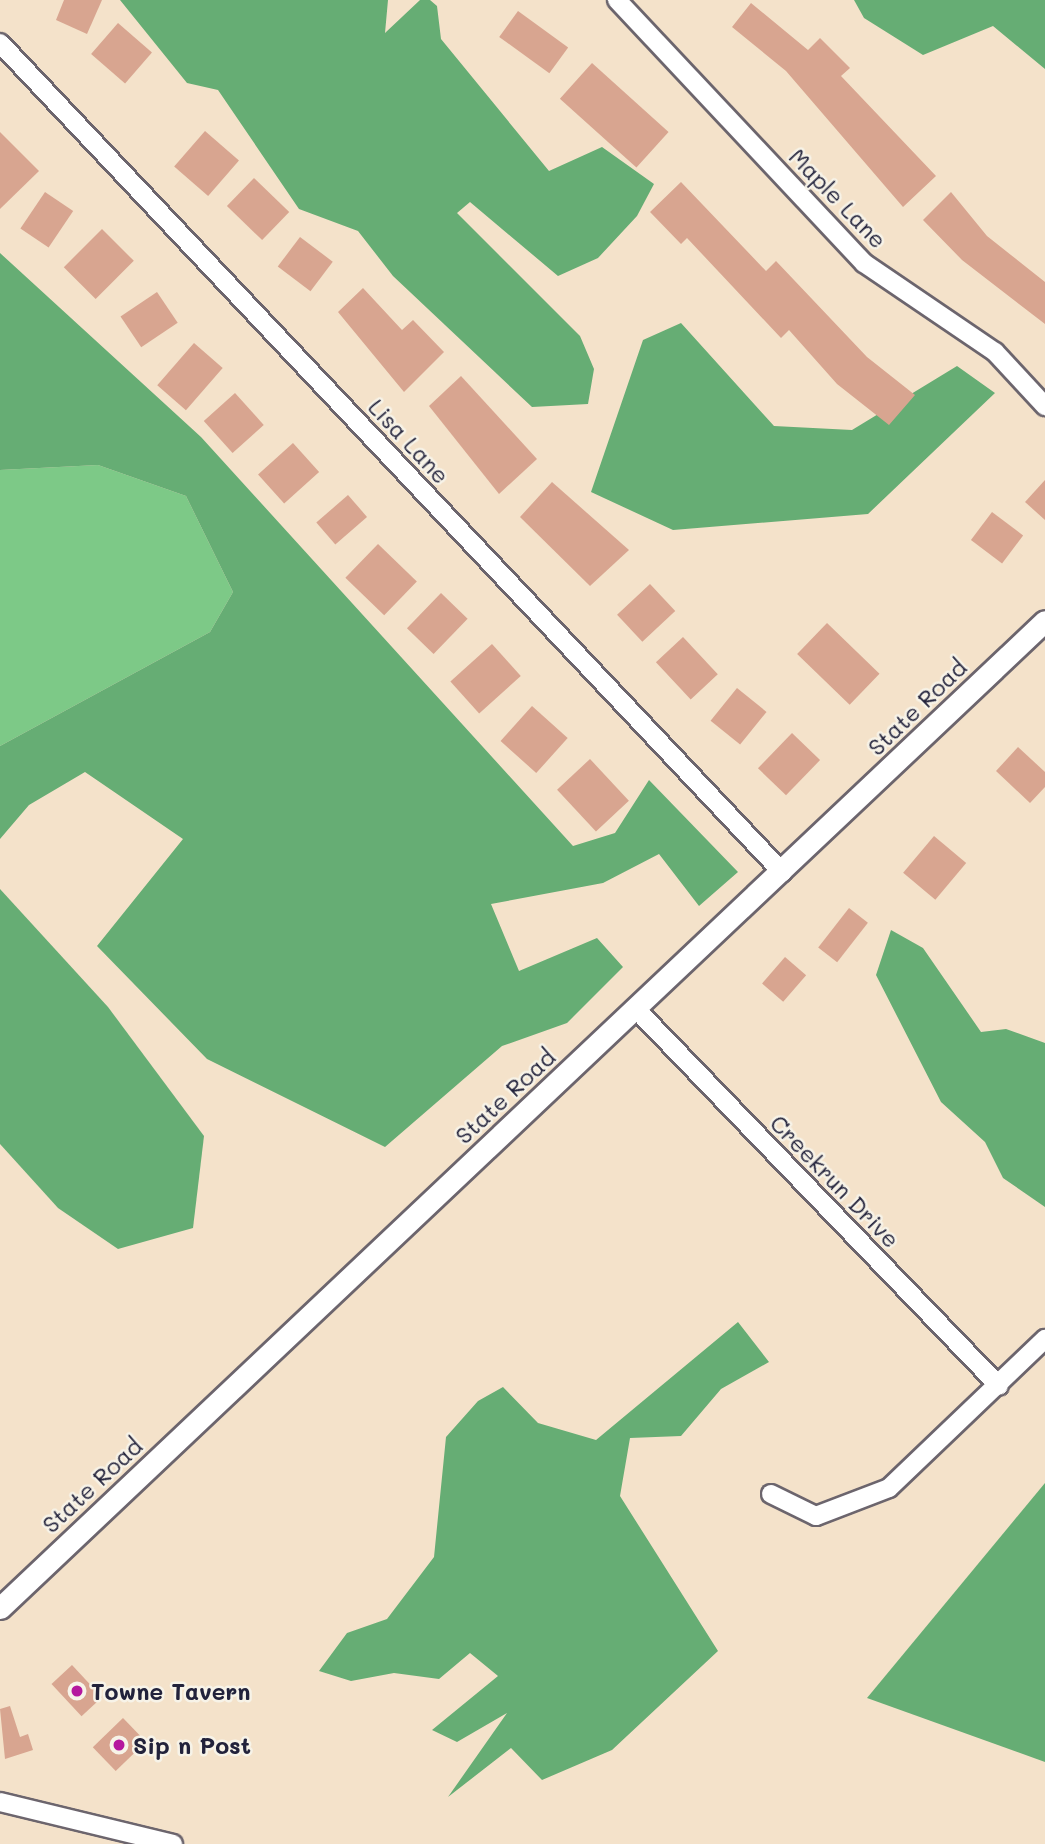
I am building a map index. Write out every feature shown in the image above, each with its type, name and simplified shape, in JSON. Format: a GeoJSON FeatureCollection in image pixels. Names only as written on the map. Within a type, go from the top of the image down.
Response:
{"type":"FeatureCollection","features":[{"type":"Feature","properties":{"kind":"main road","name":"State Road"},"geometry":{"type":"LineString","coordinates":[[0,1608],[1045,621]]}},
{"type":"Feature","properties":{"kind":"street","name":"Maple Lane"},"geometry":{"type":"LineString","coordinates":[[617,0],[864,264],[995,352],[1045,406]]}},
{"type":"Feature","properties":{"kind":"street","name":"Lisa Lane"},"geometry":{"type":"LineString","coordinates":[[0,43],[782,872]]}},
{"type":"Feature","properties":{"kind":"street","name":"Creekrun Drive"},"geometry":{"type":"LineString","coordinates":[[636,1009],[999,1386]]}},
{"type":"Feature","properties":{"kind":"street"},"geometry":{"type":"LineString","coordinates":[[771,1494],[816,1516],[889,1488],[999,1386],[1045,1339]]}},
{"type":"Feature","properties":{"kind":"street"},"geometry":{"type":"LineString","coordinates":[[0,1802],[173,1844]]}},
{"type":"Feature","properties":{"kind":"green space"},"geometry":{"type":"Polygon","coordinates":[[[120,0],[388,0],[385,33],[420,0],[430,0],[437,6],[441,39],[549,171],[602,147],[654,184],[637,216],[598,258],[558,276],[470,202],[457,213],[580,336],[594,369],[588,404],[532,407],[393,276],[358,231],[299,209],[218,90],[187,83],[120,0]]]}},
{"type":"Feature","properties":{"kind":"green space"},"geometry":{"type":"Polygon","coordinates":[[[854,0],[1045,0],[1045,69],[993,26],[923,55],[864,18],[854,0]]]}},
{"type":"Feature","properties":{"kind":"green space"},"geometry":{"type":"Polygon","coordinates":[[[0,253],[201,437],[573,846],[615,833],[649,780],[738,872],[699,906],[659,854],[603,883],[491,904],[519,971],[597,938],[623,967],[567,1023],[502,1046],[385,1147],[207,1059],[97,946],[183,839],[85,772],[29,805],[0,839],[0,746],[210,632],[233,592],[186,496],[98,465],[0,470],[0,253]]]}},
{"type":"Feature","properties":{"kind":"green space"},"geometry":{"type":"Polygon","coordinates":[[[681,323],[774,426],[852,430],[957,366],[995,393],[868,514],[673,530],[591,492],[643,340],[681,323]]]}},
{"type":"Feature","properties":{"kind":"green space"},"geometry":{"type":"Polygon","coordinates":[[[98,465],[186,496],[233,592],[210,632],[0,746],[0,470],[98,465]]]}},
{"type":"Feature","properties":{"kind":"green space"},"geometry":{"type":"Polygon","coordinates":[[[0,889],[108,1007],[204,1136],[193,1228],[118,1249],[58,1208],[0,1144],[0,889]]]}},
{"type":"Feature","properties":{"kind":"green space"},"geometry":{"type":"Polygon","coordinates":[[[891,930],[923,948],[981,1032],[1006,1029],[1045,1043],[1045,1207],[1003,1178],[985,1142],[941,1102],[876,975],[891,930]]]}},
{"type":"Feature","properties":{"kind":"green space"},"geometry":{"type":"Polygon","coordinates":[[[738,1322],[769,1362],[721,1389],[681,1436],[630,1438],[620,1496],[718,1651],[612,1750],[542,1780],[511,1748],[448,1797],[507,1713],[457,1742],[432,1730],[498,1676],[470,1653],[439,1679],[394,1673],[351,1681],[319,1671],[347,1633],[387,1619],[434,1557],[446,1437],[478,1401],[503,1387],[538,1423],[596,1440],[738,1322]]]}},
{"type":"Feature","properties":{"kind":"green space"},"geometry":{"type":"Polygon","coordinates":[[[1045,1483],[1045,1762],[867,1698],[1045,1483]]]}},
{"type":"Feature","properties":{"kind":"building"},"geometry":{"type":"Polygon","coordinates":[[[64,0],[102,0],[87,34],[56,20],[64,0]]]}},
{"type":"Feature","properties":{"kind":"building"},"geometry":{"type":"Polygon","coordinates":[[[751,3],[808,50],[820,38],[850,68],[841,76],[936,176],[903,207],[786,71],[732,27],[751,3]]]}},
{"type":"Feature","properties":{"kind":"building"},"geometry":{"type":"Polygon","coordinates":[[[518,11],[568,47],[549,73],[499,37],[518,11]]]}},
{"type":"Feature","properties":{"kind":"building"},"geometry":{"type":"Polygon","coordinates":[[[118,23],[152,53],[125,83],[91,54],[118,23]]]}},
{"type":"Feature","properties":{"kind":"building"},"geometry":{"type":"Polygon","coordinates":[[[592,63],[669,132],[636,168],[560,99],[592,63]]]}},
{"type":"Feature","properties":{"kind":"building"},"geometry":{"type":"Polygon","coordinates":[[[205,131],[239,161],[208,196],[174,166],[205,131]]]}},
{"type":"Feature","properties":{"kind":"building"},"geometry":{"type":"Polygon","coordinates":[[[0,132],[39,171],[0,209],[0,132]]]}},
{"type":"Feature","properties":{"kind":"building"},"geometry":{"type":"Polygon","coordinates":[[[254,178],[289,212],[262,240],[227,206],[254,178]]]}},
{"type":"Feature","properties":{"kind":"building"},"geometry":{"type":"Polygon","coordinates":[[[681,182],[766,271],[776,261],[867,357],[915,395],[889,425],[837,384],[789,330],[781,338],[687,238],[681,244],[650,212],[681,182]]]}},
{"type":"Feature","properties":{"kind":"building"},"geometry":{"type":"Polygon","coordinates":[[[45,192],[73,211],[49,247],[20,228],[45,192]]]}},
{"type":"Feature","properties":{"kind":"building"},"geometry":{"type":"Polygon","coordinates":[[[951,192],[987,236],[1045,282],[1045,324],[962,260],[923,220],[951,192]]]}},
{"type":"Feature","properties":{"kind":"building"},"geometry":{"type":"Polygon","coordinates":[[[102,229],[134,261],[96,299],[64,267],[102,229]]]}},
{"type":"Feature","properties":{"kind":"building"},"geometry":{"type":"Polygon","coordinates":[[[300,237],[333,262],[310,291],[278,267],[300,237]]]}},
{"type":"Feature","properties":{"kind":"building"},"geometry":{"type":"Polygon","coordinates":[[[363,288],[402,330],[413,320],[444,352],[404,392],[338,312],[363,288]]]}},
{"type":"Feature","properties":{"kind":"building"},"geometry":{"type":"Polygon","coordinates":[[[157,292],[178,323],[141,347],[121,317],[157,292]]]}},
{"type":"Feature","properties":{"kind":"building"},"geometry":{"type":"Polygon","coordinates":[[[194,343],[223,368],[186,410],[157,385],[194,343]]]}},
{"type":"Feature","properties":{"kind":"building"},"geometry":{"type":"Polygon","coordinates":[[[461,376],[537,459],[499,494],[429,406],[461,376]]]}},
{"type":"Feature","properties":{"kind":"building"},"geometry":{"type":"Polygon","coordinates":[[[235,393],[264,425],[233,453],[204,421],[235,393]]]}},
{"type":"Feature","properties":{"kind":"building"},"geometry":{"type":"Polygon","coordinates":[[[293,443],[319,472],[284,503],[258,474],[293,443]]]}},
{"type":"Feature","properties":{"kind":"building"},"geometry":{"type":"Polygon","coordinates":[[[1045,480],[1045,520],[1025,502],[1045,480]]]}},
{"type":"Feature","properties":{"kind":"building"},"geometry":{"type":"Polygon","coordinates":[[[552,482],[629,550],[590,586],[520,517],[552,482]]]}},
{"type":"Feature","properties":{"kind":"building"},"geometry":{"type":"Polygon","coordinates":[[[348,495],[367,517],[335,544],[316,523],[348,495]]]}},
{"type":"Feature","properties":{"kind":"building"},"geometry":{"type":"Polygon","coordinates":[[[992,512],[1023,535],[1002,563],[971,540],[992,512]]]}},
{"type":"Feature","properties":{"kind":"building"},"geometry":{"type":"Polygon","coordinates":[[[378,544],[417,582],[384,615],[345,578],[378,544]]]}},
{"type":"Feature","properties":{"kind":"building"},"geometry":{"type":"Polygon","coordinates":[[[650,584],[675,611],[642,642],[617,615],[650,584]]]}},
{"type":"Feature","properties":{"kind":"building"},"geometry":{"type":"Polygon","coordinates":[[[441,593],[468,619],[434,654],[407,628],[441,593]]]}},
{"type":"Feature","properties":{"kind":"building"},"geometry":{"type":"Polygon","coordinates":[[[827,623],[880,674],[850,705],[797,654],[827,623]]]}},
{"type":"Feature","properties":{"kind":"building"},"geometry":{"type":"Polygon","coordinates":[[[683,637],[718,674],[691,700],[656,662],[683,637]]]}},
{"type":"Feature","properties":{"kind":"building"},"geometry":{"type":"Polygon","coordinates":[[[492,644],[521,676],[479,713],[450,681],[492,644]]]}},
{"type":"Feature","properties":{"kind":"building"},"geometry":{"type":"Polygon","coordinates":[[[737,688],[767,712],[740,745],[711,721],[737,688]]]}},
{"type":"Feature","properties":{"kind":"building"},"geometry":{"type":"Polygon","coordinates":[[[532,706],[568,738],[536,773],[501,741],[532,706]]]}},
{"type":"Feature","properties":{"kind":"building"},"geometry":{"type":"Polygon","coordinates":[[[792,733],[820,760],[786,795],[758,768],[792,733]]]}},
{"type":"Feature","properties":{"kind":"building"},"geometry":{"type":"Polygon","coordinates":[[[1018,747],[1045,772],[1045,787],[1030,803],[996,771],[1018,747]]]}},
{"type":"Feature","properties":{"kind":"building"},"geometry":{"type":"Polygon","coordinates":[[[590,759],[629,801],[596,831],[557,790],[590,759]]]}},
{"type":"Feature","properties":{"kind":"building"},"geometry":{"type":"Polygon","coordinates":[[[934,836],[966,863],[935,900],[903,873],[934,836]]]}},
{"type":"Feature","properties":{"kind":"building"},"geometry":{"type":"Polygon","coordinates":[[[849,908],[868,923],[837,962],[818,947],[849,908]]]}},
{"type":"Feature","properties":{"kind":"building"},"geometry":{"type":"Polygon","coordinates":[[[785,957],[806,975],[783,1002],[762,983],[785,957]]]}},
{"type":"Feature","properties":{"kind":"building","name":"Towne Tavern"},"geometry":{"type":"Polygon","coordinates":[[[72,1665],[102,1697],[82,1716],[52,1684],[72,1665]]]}},
{"type":"Feature","properties":{"kind":"building"},"geometry":{"type":"Polygon","coordinates":[[[10,1706],[20,1737],[28,1734],[33,1750],[5,1759],[0,1709],[10,1706]]]}},
{"type":"Feature","properties":{"kind":"building","name":"Sip n Post"},"geometry":{"type":"Polygon","coordinates":[[[123,1718],[146,1742],[116,1771],[93,1747],[123,1718]]]}},
{"type":"Feature","properties":{"kind":"place","name":"Towne Tavern"},"geometry":{"type":"Point","coordinates":[77,1691]}},
{"type":"Feature","properties":{"kind":"place","name":"Sip n Post"},"geometry":{"type":"Point","coordinates":[119,1745]}}]}
